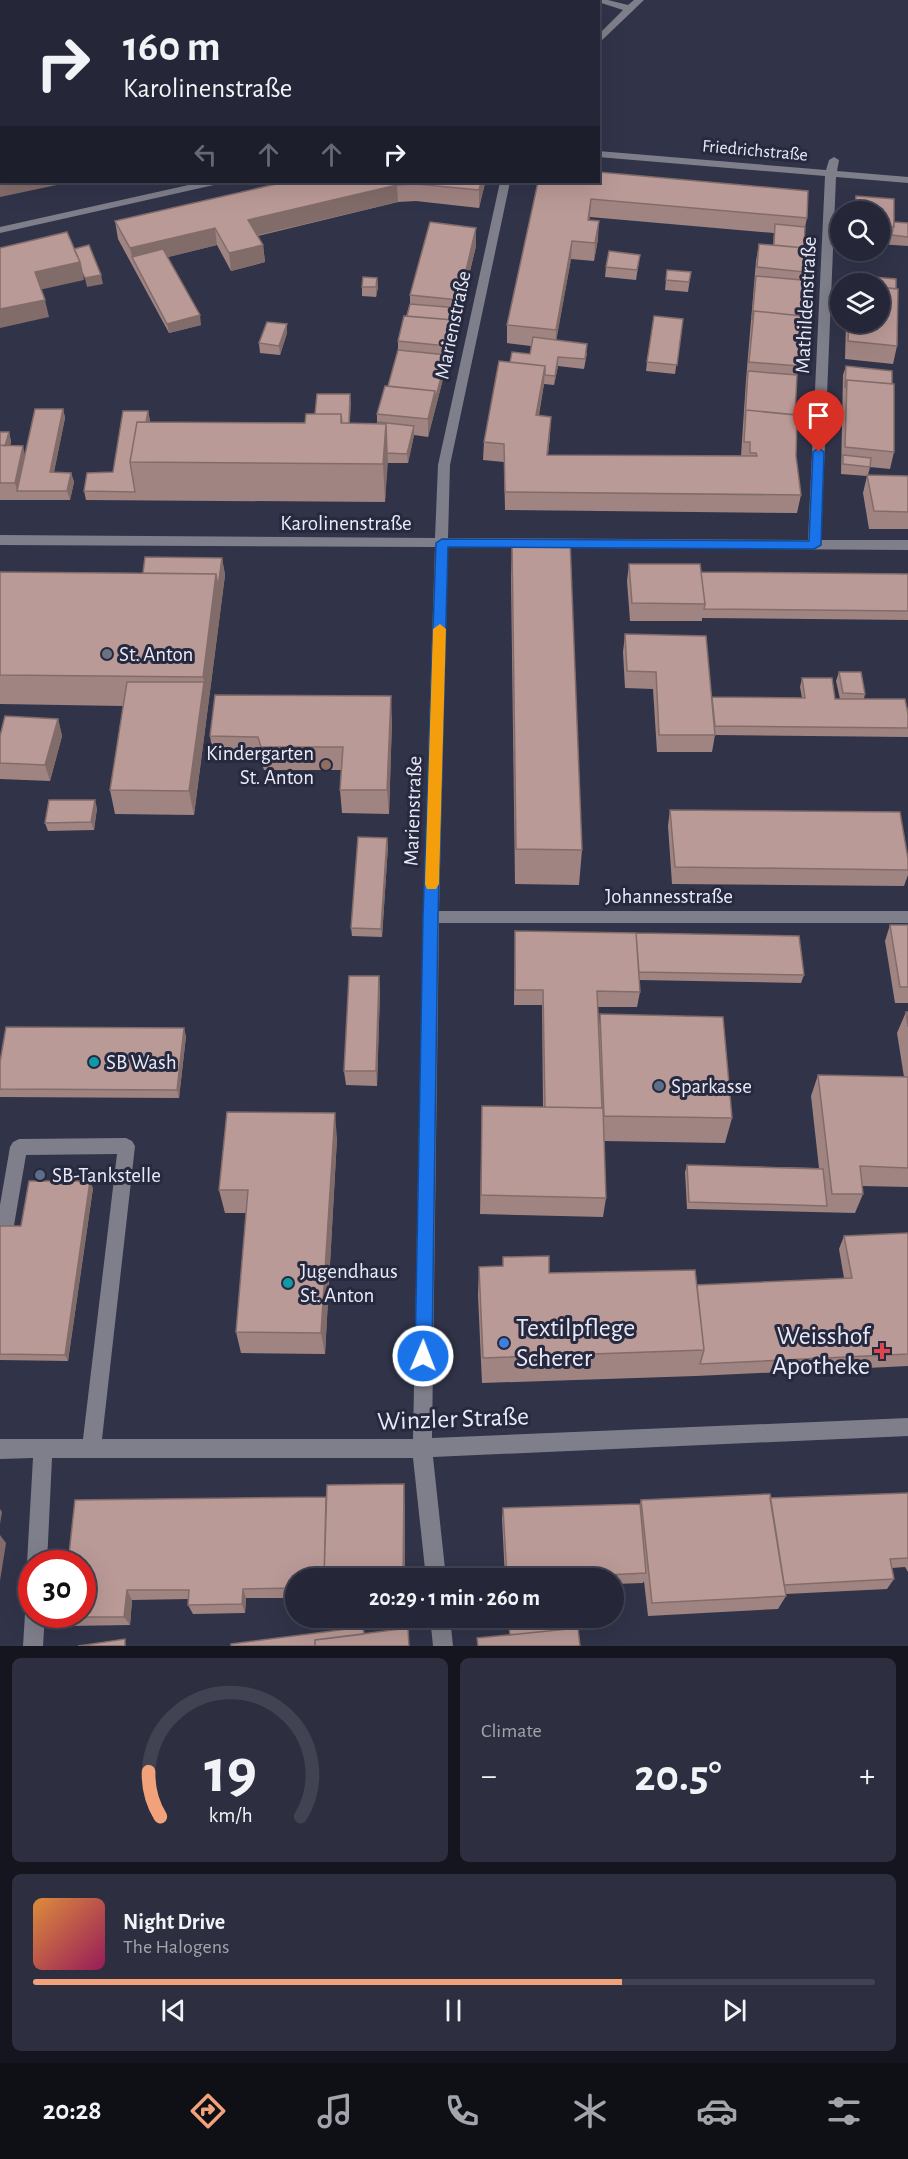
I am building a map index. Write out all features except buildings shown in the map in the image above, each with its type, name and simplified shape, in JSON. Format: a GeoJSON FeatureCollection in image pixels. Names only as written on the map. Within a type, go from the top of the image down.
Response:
{"type":"FeatureCollection","features":[{"type":"Feature","properties":{"kind":"street"},"geometry":{"type":"LineString","coordinates":[[600,39],[639,0]]}},
{"type":"Feature","properties":{"kind":"street"},"geometry":{"type":"LineString","coordinates":[[600,1],[630,9]]}},
{"type":"Feature","properties":{"kind":"street","name":"Friedrichstraße"},"geometry":{"type":"LineString","coordinates":[[600,154],[908,180]]}},
{"type":"Feature","properties":{"kind":"street","name":"Mathildenstraße"},"geometry":{"type":"LineString","coordinates":[[814,545],[831,174],[834,159]]}},
{"type":"Feature","properties":{"kind":"street"},"geometry":{"type":"LineString","coordinates":[[0,230],[163,186],[201,183]]}},
{"type":"Feature","properties":{"kind":"street","name":"Marienstraße"},"geometry":{"type":"LineString","coordinates":[[435,1568],[422,1448],[430,916],[442,543],[441,507],[444,465],[505,183]]}},
{"type":"Feature","properties":{"kind":"street","name":"Karolinenstraße"},"geometry":{"type":"LineString","coordinates":[[0,540],[908,545]]}},
{"type":"Feature","properties":{"kind":"street","name":"Johannesstraße"},"geometry":{"type":"LineString","coordinates":[[430,916],[908,916]]}},
{"type":"Feature","properties":{"kind":"street"},"geometry":{"type":"LineString","coordinates":[[3,1237],[19,1147],[126,1146],[91,1448]]}},
{"type":"Feature","properties":{"kind":"street","name":"Winzler Straße"},"geometry":{"type":"LineString","coordinates":[[0,1449],[422,1448],[908,1427]]}},
{"type":"Feature","properties":{"kind":"street"},"geometry":{"type":"LineString","coordinates":[[38,1550],[42,1449]]}},
{"type":"Feature","properties":{"kind":"street"},"geometry":{"type":"LineString","coordinates":[[33,1646],[34,1628]]}},
{"type":"Feature","properties":{"kind":"street"},"geometry":{"type":"LineString","coordinates":[[441,1628],[443,1646]]}},
{"type":"Feature","properties":{"kind":"shaded area"},"geometry":{"type":"Polygon","coordinates":[[[600,0],[607,0],[600,7],[600,0]]]}},
{"type":"Feature","properties":{"kind":"slow traffic"},"geometry":{"type":"LineString","coordinates":[[432,884],[440,629]]}},
{"type":"Feature","properties":{"kind":"place","name":"St. Anton"},"geometry":{"type":"Point","coordinates":[107,654]}},
{"type":"Feature","properties":{"kind":"place","name":"Kindergarten St. Anton"},"geometry":{"type":"Point","coordinates":[326,765]}},
{"type":"Feature","properties":{"kind":"place","name":"SB Wash"},"geometry":{"type":"Point","coordinates":[94,1062]}},
{"type":"Feature","properties":{"kind":"place","name":"Sparkasse"},"geometry":{"type":"Point","coordinates":[659,1086]}},
{"type":"Feature","properties":{"kind":"place","name":"SB-Tankstelle"},"geometry":{"type":"Point","coordinates":[40,1175]}},
{"type":"Feature","properties":{"kind":"place","name":"Jugendhaus St. Anton"},"geometry":{"type":"Point","coordinates":[288,1283]}},
{"type":"Feature","properties":{"kind":"place","name":"Textilpflege Scherer"},"geometry":{"type":"Point","coordinates":[504,1343]}},
{"type":"Feature","properties":{"kind":"place","name":"Weisshof Apotheke"},"geometry":{"type":"Point","coordinates":[882,1351]}},
{"type":"Feature","properties":{"kind":"route"},"geometry":{"type":"LineString","coordinates":[[423,1356],[430,916],[442,543],[814,545],[819,452]]}}]}
